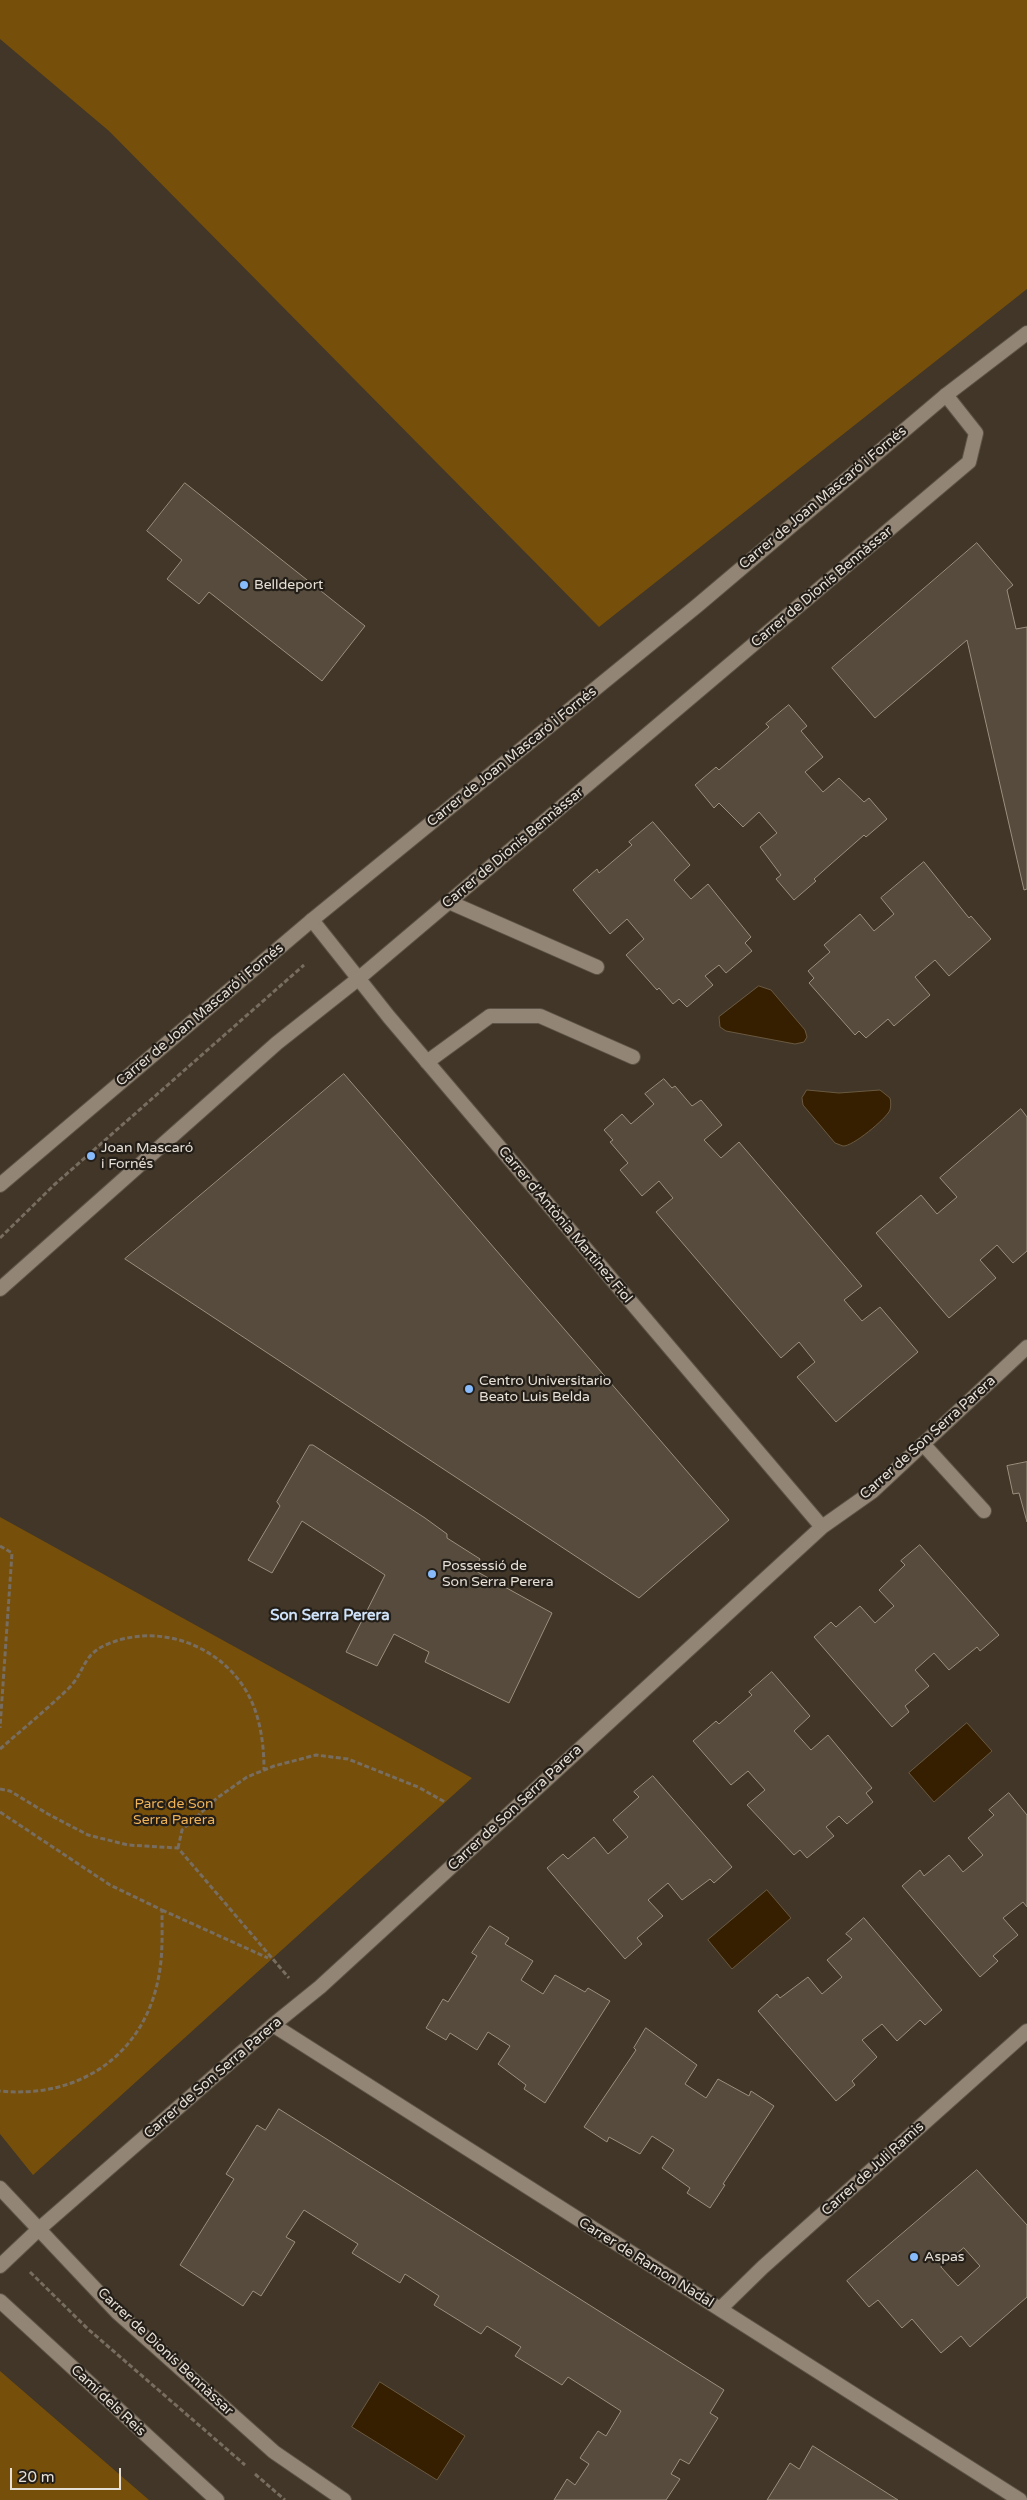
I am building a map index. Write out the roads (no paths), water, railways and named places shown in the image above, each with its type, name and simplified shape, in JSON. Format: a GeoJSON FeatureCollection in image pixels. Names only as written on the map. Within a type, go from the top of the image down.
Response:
{"type":"FeatureCollection","features":[{"type":"Feature","properties":{"kind":"street","name":"Carrer de Joan Mascaró i Fornés"},"geometry":{"type":"LineString","coordinates":[[0,1185],[312,920],[698,604],[946,395],[1027,334]]}},
{"type":"Feature","properties":{"kind":"street","name":"Carrer de Dionís Bennàssar"},"geometry":{"type":"LineString","coordinates":[[0,1289],[277,1043],[358,979],[969,462],[976,433],[946,395]]}},
{"type":"Feature","properties":{"kind":"street"},"geometry":{"type":"LineString","coordinates":[[449,902],[597,967]]}},
{"type":"Feature","properties":{"kind":"street","name":"Carrer d'Antònia Martínez Fiol"},"geometry":{"type":"LineString","coordinates":[[312,920],[427,1062],[822,1527]]}},
{"type":"Feature","properties":{"kind":"street"},"geometry":{"type":"LineString","coordinates":[[427,1062],[490,1016],[540,1016],[633,1057]]}},
{"type":"Feature","properties":{"kind":"street","name":"Carrer de Son Serra Parera"},"geometry":{"type":"LineString","coordinates":[[0,2266],[39,2229],[273,2025],[320,1987],[822,1527],[873,1491],[1027,1347]]}},
{"type":"Feature","properties":{"kind":"street"},"geometry":{"type":"LineString","coordinates":[[922,1444],[984,1511]]}},
{"type":"Feature","properties":{"kind":"street","name":"Carrer de Ramon Nadal"},"geometry":{"type":"LineString","coordinates":[[273,2025],[1020,2500]]}},
{"type":"Feature","properties":{"kind":"street","name":"Carrer de Juli Ramis"},"geometry":{"type":"LineString","coordinates":[[720,2309],[763,2267],[1027,2031]]}},
{"type":"Feature","properties":{"kind":"street","name":"Carrer de Dionís Bennàssar"},"geometry":{"type":"LineString","coordinates":[[0,2188],[117,2312],[274,2452],[344,2500]]}},
{"type":"Feature","properties":{"kind":"street","name":"Camí dels Reis"},"geometry":{"type":"LineString","coordinates":[[0,2301],[217,2500]]}},
{"type":"Feature","properties":{"kind":"place","name":"Belldeport"},"geometry":{"type":"Point","coordinates":[244,585]}},
{"type":"Feature","properties":{"kind":"place","name":"Joan Mascaró i Fornés"},"geometry":{"type":"Point","coordinates":[91,1156]}},
{"type":"Feature","properties":{"kind":"place","name":"Centro Universitario Beato Luis Belda"},"geometry":{"type":"Point","coordinates":[469,1389]}},
{"type":"Feature","properties":{"kind":"place","name":"Possessió de Son Serra Perera"},"geometry":{"type":"Point","coordinates":[432,1574]}},
{"type":"Feature","properties":{"kind":"place","name":"Aspas"},"geometry":{"type":"Point","coordinates":[914,2257]}},
{"type":"Feature","properties":{"kind":"district","name":"Son Serra Perera"},"geometry":{"type":"Point","coordinates":[330,1616]}},
{"type":"Feature","properties":{"kind":"park label","name":"Parc de Son Serra Parera"},"geometry":{"type":"Point","coordinates":[174,1812]}}]}
